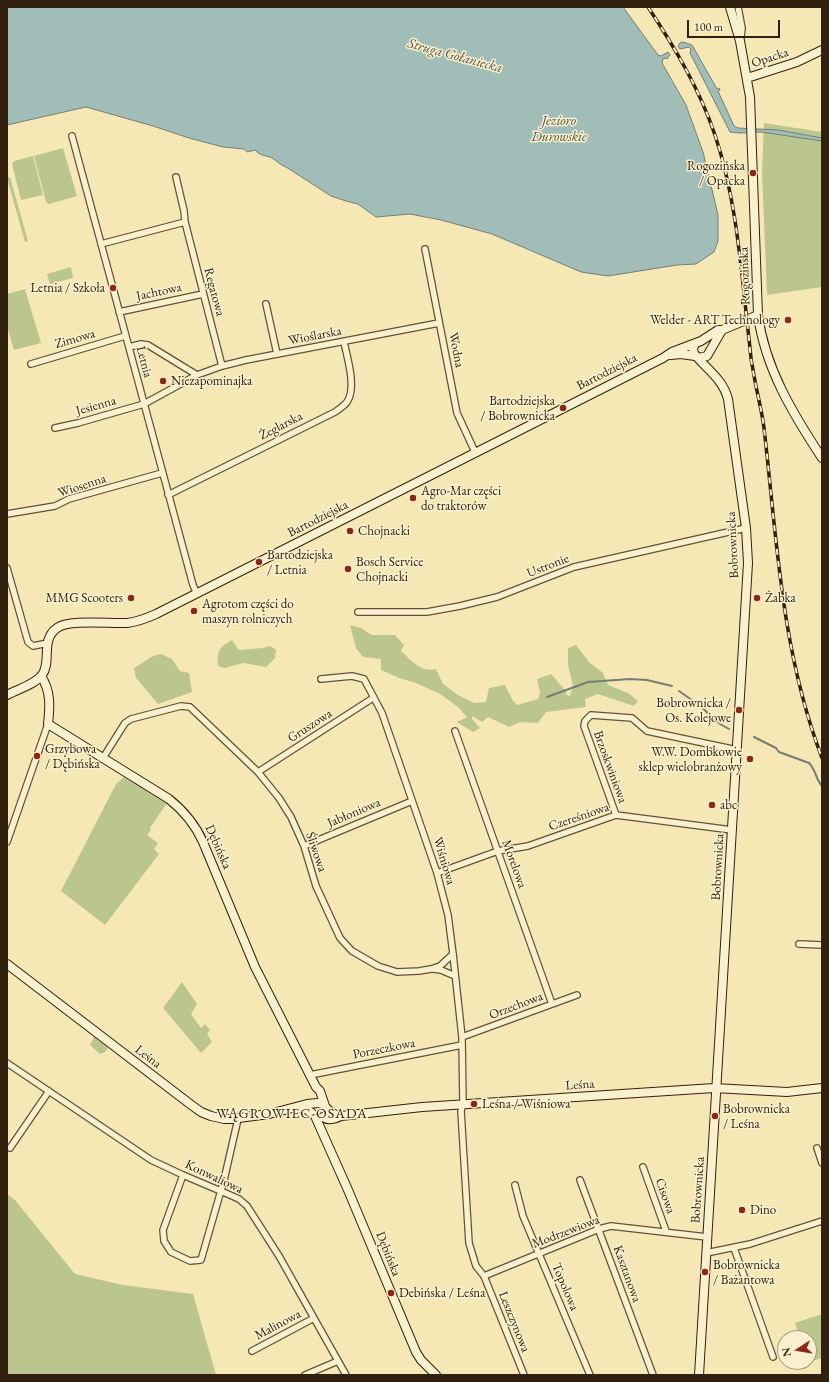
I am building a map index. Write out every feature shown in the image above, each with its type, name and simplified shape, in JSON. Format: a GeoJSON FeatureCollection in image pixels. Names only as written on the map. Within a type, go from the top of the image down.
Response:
{"type":"FeatureCollection","features":[{"type":"Feature","properties":{"kind":"street","name":"Rogozińska"},"geometry":{"type":"LineString","coordinates":[[730,7],[740,41],[747,78],[752,123],[758,315],[765,347],[781,389],[796,417],[822,458]]}},
{"type":"Feature","properties":{"kind":"street"},"geometry":{"type":"LineString","coordinates":[[738,7],[742,28],[740,41]]}},
{"type":"Feature","properties":{"kind":"street","name":"Opacka"},"geometry":{"type":"LineString","coordinates":[[747,78],[797,62],[822,50]]}},
{"type":"Feature","properties":{"kind":"street","name":"Letnia"},"geometry":{"type":"LineString","coordinates":[[72,136],[168,495],[193,585],[197,594]]}},
{"type":"Feature","properties":{"kind":"street","name":"Regatowa"},"geometry":{"type":"LineString","coordinates":[[176,177],[184,211],[184,222],[222,366]]}},
{"type":"Feature","properties":{"kind":"street"},"geometry":{"type":"LineString","coordinates":[[101,244],[184,222]]}},
{"type":"Feature","properties":{"kind":"street","name":"Wodna"},"geometry":{"type":"LineString","coordinates":[[425,249],[457,413],[475,452]]}},
{"type":"Feature","properties":{"kind":"street","name":"Jachtowa"},"geometry":{"type":"LineString","coordinates":[[119,312],[203,294]]}},
{"type":"Feature","properties":{"kind":"street"},"geometry":{"type":"LineString","coordinates":[[266,304],[277,354]]}},
{"type":"Feature","properties":{"kind":"street","name":"Bartodziejska"},"geometry":{"type":"LineString","coordinates":[[41,676],[45,669],[48,643],[53,631],[63,624],[124,623],[152,616],[663,358],[672,352],[698,342],[713,332],[722,330],[758,315]]}},
{"type":"Feature","properties":{"kind":"street","name":"Wioślarska"},"geometry":{"type":"LineString","coordinates":[[144,404],[197,376],[222,366],[439,323]]}},
{"type":"Feature","properties":{"kind":"street"},"geometry":{"type":"LineString","coordinates":[[708,368],[708,353],[706,343],[698,342],[693,351],[696,356],[701,358],[708,353],[722,330]]}},
{"type":"Feature","properties":{"kind":"street","name":"Zimowa"},"geometry":{"type":"LineString","coordinates":[[31,364],[125,336]]}},
{"type":"Feature","properties":{"kind":"street","name":"Żeglarska"},"geometry":{"type":"LineString","coordinates":[[168,495],[335,412],[343,406],[347,402],[352,391],[351,376],[344,342]]}},
{"type":"Feature","properties":{"kind":"street"},"geometry":{"type":"LineString","coordinates":[[129,347],[141,344],[148,345],[197,376]]}},
{"type":"Feature","properties":{"kind":"street","name":"Bartodziejska"},"geometry":{"type":"LineString","coordinates":[[663,358],[676,354],[696,356]]}},
{"type":"Feature","properties":{"kind":"street","name":"Bobrownicka"},"geometry":{"type":"LineString","coordinates":[[696,356],[722,383],[728,398],[746,528],[747,569],[699,1375]]}},
{"type":"Feature","properties":{"kind":"street","name":"Jesienna"},"geometry":{"type":"LineString","coordinates":[[54,428],[78,423],[144,404]]}},
{"type":"Feature","properties":{"kind":"street","name":"Wiosenna"},"geometry":{"type":"LineString","coordinates":[[7,514],[54,506],[69,499],[162,473]]}},
{"type":"Feature","properties":{"kind":"street","name":"Ustronie"},"geometry":{"type":"LineString","coordinates":[[358,612],[427,612],[460,606],[497,597],[574,567],[746,528]]}},
{"type":"Feature","properties":{"kind":"street"},"geometry":{"type":"LineString","coordinates":[[7,568],[28,642],[33,646],[48,643]]}},
{"type":"Feature","properties":{"kind":"street"},"geometry":{"type":"LineString","coordinates":[[7,695],[34,682],[41,676],[48,692],[50,712],[48,724],[7,842]]}},
{"type":"Feature","properties":{"kind":"street","name":"Wiśniowa"},"geometry":{"type":"LineString","coordinates":[[321,679],[352,676],[364,679],[382,713],[437,873],[448,915],[454,954],[462,1037],[463,1104]]}},
{"type":"Feature","properties":{"kind":"street","name":"Gruszowa"},"geometry":{"type":"LineString","coordinates":[[258,772],[373,698]]}},
{"type":"Feature","properties":{"kind":"street","name":"Śliwowa"},"geometry":{"type":"LineString","coordinates":[[103,758],[125,723],[180,706],[190,707],[258,772],[279,798],[291,818],[304,846],[316,886],[340,938],[352,951],[378,966],[397,972],[431,969],[440,966],[454,954]]}},
{"type":"Feature","properties":{"kind":"street","name":"Brzoskwiniowa"},"geometry":{"type":"LineString","coordinates":[[616,815],[584,726],[585,720],[592,715],[632,718],[647,731],[737,750]]}},
{"type":"Feature","properties":{"kind":"street","name":"Dębińska"},"geometry":{"type":"LineString","coordinates":[[48,724],[169,799],[184,812],[196,828],[255,967],[320,1092],[320,1112],[325,1136],[416,1352],[421,1360],[436,1375]]}},
{"type":"Feature","properties":{"kind":"street","name":"Morelowa"},"geometry":{"type":"LineString","coordinates":[[455,731],[552,1004]]}},
{"type":"Feature","properties":{"kind":"street","name":"Jabłoniowa"},"geometry":{"type":"LineString","coordinates":[[304,846],[412,801]]}},
{"type":"Feature","properties":{"kind":"street","name":"Czereśniowa"},"geometry":{"type":"LineString","coordinates":[[437,873],[498,851],[528,846],[616,815],[732,830]]}},
{"type":"Feature","properties":{"kind":"street"},"geometry":{"type":"LineString","coordinates":[[799,944],[822,945]]}},
{"type":"Feature","properties":{"kind":"street","name":"Leśna"},"geometry":{"type":"LineString","coordinates":[[7,964],[197,1109],[206,1114],[220,1119],[238,1119],[261,1116],[307,1104],[315,1104]]}},
{"type":"Feature","properties":{"kind":"street","name":"Śliwowa"},"geometry":{"type":"LineString","coordinates":[[431,969],[441,970],[455,976]]}},
{"type":"Feature","properties":{"kind":"street","name":"Orzechowa"},"geometry":{"type":"LineString","coordinates":[[462,1037],[577,995]]}},
{"type":"Feature","properties":{"kind":"street","name":"Porzeczkowa"},"geometry":{"type":"LineString","coordinates":[[310,1075],[462,1045]]}},
{"type":"Feature","properties":{"kind":"street","name":"Konwaliowa"},"geometry":{"type":"LineString","coordinates":[[7,1063],[151,1160],[183,1176],[239,1199],[247,1206],[279,1256],[346,1375]]}},
{"type":"Feature","properties":{"kind":"street"},"geometry":{"type":"LineString","coordinates":[[316,1086],[318,1095],[315,1104],[321,1103],[320,1112]]}},
{"type":"Feature","properties":{"kind":"street","name":"Leśna"},"geometry":{"type":"LineString","coordinates":[[292,1109],[303,1108],[341,1116],[405,1108],[717,1088],[787,1092],[822,1088]]}},
{"type":"Feature","properties":{"kind":"street"},"geometry":{"type":"LineString","coordinates":[[10,1148],[49,1091]]}},
{"type":"Feature","properties":{"kind":"street","name":"Leszczynowa"},"geometry":{"type":"LineString","coordinates":[[463,1104],[461,1111],[469,1243],[476,1266],[484,1276],[524,1375]]}},
{"type":"Feature","properties":{"kind":"street"},"geometry":{"type":"LineString","coordinates":[[183,1176],[163,1230],[164,1241],[172,1252],[190,1261],[201,1260],[224,1180],[238,1119]]}},
{"type":"Feature","properties":{"kind":"street"},"geometry":{"type":"LineString","coordinates":[[817,1148],[822,1163]]}},
{"type":"Feature","properties":{"kind":"street","name":"Cisowa"},"geometry":{"type":"LineString","coordinates":[[643,1167],[666,1231]]}},
{"type":"Feature","properties":{"kind":"street","name":"Kasztanowa"},"geometry":{"type":"LineString","coordinates":[[580,1180],[653,1375]]}},
{"type":"Feature","properties":{"kind":"street","name":"Topolowa"},"geometry":{"type":"LineString","coordinates":[[515,1185],[524,1216],[590,1375]]}},
{"type":"Feature","properties":{"kind":"street"},"geometry":{"type":"LineString","coordinates":[[706,1253],[734,1248],[822,1221]]}},
{"type":"Feature","properties":{"kind":"street","name":"Modrzewiowa"},"geometry":{"type":"LineString","coordinates":[[484,1276],[599,1229],[611,1226],[666,1231],[707,1237]]}},
{"type":"Feature","properties":{"kind":"street"},"geometry":{"type":"LineString","coordinates":[[734,1248],[773,1357]]}},
{"type":"Feature","properties":{"kind":"street","name":"Malinowa"},"geometry":{"type":"LineString","coordinates":[[252,1351],[314,1318]]}},
{"type":"Feature","properties":{"kind":"street"},"geometry":{"type":"LineString","coordinates":[[305,1375],[338,1361]]}},
{"type":"Feature","properties":{"kind":"green space"},"geometry":{"type":"Polygon","coordinates":[[[764,123],[822,132],[822,287],[767,295],[762,172],[764,123]]]}},
{"type":"Feature","properties":{"kind":"green space"},"geometry":{"type":"Polygon","coordinates":[[[63,148],[77,196],[49,204],[46,202],[34,156],[63,148]]]}},
{"type":"Feature","properties":{"kind":"green space"},"geometry":{"type":"Polygon","coordinates":[[[33,156],[43,195],[21,200],[12,164],[14,161],[33,156]]]}},
{"type":"Feature","properties":{"kind":"green space"},"geometry":{"type":"Polygon","coordinates":[[[10,177],[28,241],[25,242],[7,178],[10,177]]]}},
{"type":"Feature","properties":{"kind":"green space"},"geometry":{"type":"Polygon","coordinates":[[[71,267],[73,278],[50,284],[47,274],[71,267]]]}},
{"type":"Feature","properties":{"kind":"green space"},"geometry":{"type":"Polygon","coordinates":[[[25,289],[41,343],[14,350],[7,326],[7,294],[25,289]]]}},
{"type":"Feature","properties":{"kind":"green space"},"geometry":{"type":"Polygon","coordinates":[[[350,625],[361,628],[372,635],[395,635],[404,645],[401,651],[413,662],[426,669],[436,669],[443,684],[458,695],[474,703],[486,702],[489,688],[505,685],[513,701],[517,705],[538,699],[540,693],[537,679],[551,674],[565,690],[567,695],[570,696],[573,686],[568,665],[568,648],[576,645],[589,662],[603,673],[608,685],[628,693],[638,701],[634,706],[598,694],[585,699],[586,707],[546,712],[538,723],[520,722],[509,727],[488,717],[482,722],[472,716],[472,719],[480,728],[473,732],[457,722],[467,717],[458,707],[440,694],[381,670],[381,659],[363,657],[356,648],[350,625]]]}},
{"type":"Feature","properties":{"kind":"green space"},"geometry":{"type":"Polygon","coordinates":[[[232,640],[239,650],[270,646],[276,650],[275,658],[266,667],[243,663],[225,668],[218,666],[220,650],[224,645],[232,640]]]}},
{"type":"Feature","properties":{"kind":"green space"},"geometry":{"type":"Polygon","coordinates":[[[161,654],[172,659],[180,671],[189,673],[192,692],[158,704],[136,678],[134,668],[153,656],[161,654]]]}},
{"type":"Feature","properties":{"kind":"green space"},"geometry":{"type":"Polygon","coordinates":[[[124,777],[167,803],[147,835],[158,843],[154,849],[159,854],[105,925],[61,891],[116,784],[124,777]]]}},
{"type":"Feature","properties":{"kind":"green space"},"geometry":{"type":"Polygon","coordinates":[[[182,982],[197,1004],[191,1014],[201,1028],[205,1024],[210,1030],[207,1034],[212,1042],[201,1053],[163,1008],[182,982]]]}},
{"type":"Feature","properties":{"kind":"green space"},"geometry":{"type":"Polygon","coordinates":[[[94,1037],[108,1048],[105,1052],[100,1054],[90,1045],[94,1037]]]}},
{"type":"Feature","properties":{"kind":"green space"},"geometry":{"type":"Polygon","coordinates":[[[7,1194],[15,1200],[75,1274],[123,1285],[193,1294],[216,1375],[7,1375],[7,1194]]]}},
{"type":"Feature","properties":{"kind":"green space"},"geometry":{"type":"Polygon","coordinates":[[[822,1314],[822,1358],[817,1360],[817,1330],[797,1330],[795,1323],[822,1314]]]}},
{"type":"Feature","properties":{"kind":"water","name":"Jezioro Durowskie"},"geometry":{"type":"Polygon","coordinates":[[[7,7],[623,7],[658,55],[661,56],[668,52],[670,55],[667,59],[663,59],[662,63],[686,105],[703,152],[718,215],[718,241],[714,252],[696,264],[677,265],[608,276],[581,272],[492,234],[441,220],[410,214],[376,217],[358,204],[331,196],[272,158],[255,150],[247,152],[244,149],[223,147],[86,107],[7,125],[7,7]]]}},
{"type":"Feature","properties":{"kind":"water"},"geometry":{"type":"Polygon","coordinates":[[[683,42],[692,45],[717,89],[719,88],[720,90],[718,91],[734,126],[738,128],[778,130],[822,138],[822,141],[761,132],[730,132],[690,53],[691,49],[689,47],[680,49],[678,46],[683,42]]]}},
{"type":"Feature","properties":{"kind":"waterway"},"geometry":{"type":"LineString","coordinates":[[547,697],[588,682],[630,679],[647,680],[672,686]]}},
{"type":"Feature","properties":{"kind":"waterway"},"geometry":{"type":"LineString","coordinates":[[679,691],[699,705],[720,724],[729,729]]}},
{"type":"Feature","properties":{"kind":"waterway"},"geometry":{"type":"LineString","coordinates":[[754,737],[776,748],[779,752],[809,763],[822,786]]}},
{"type":"Feature","properties":{"kind":"railway"},"geometry":{"type":"LineString","coordinates":[[648,7],[677,53],[702,101],[715,135],[728,185],[741,262],[751,360],[764,428],[782,594],[797,677],[808,717],[822,758]]}},
{"type":"Feature","properties":{"kind":"place","name":"Rogozińska / Opacka"},"geometry":{"type":"Point","coordinates":[753,173]}},
{"type":"Feature","properties":{"kind":"place","name":"Letnia / Szkoła"},"geometry":{"type":"Point","coordinates":[113,288]}},
{"type":"Feature","properties":{"kind":"place","name":"Welder - ART Technology"},"geometry":{"type":"Point","coordinates":[788,320]}},
{"type":"Feature","properties":{"kind":"place","name":"Niezapominajka"},"geometry":{"type":"Point","coordinates":[163,381]}},
{"type":"Feature","properties":{"kind":"place","name":"Bartodziejska / Bobrownicka"},"geometry":{"type":"Point","coordinates":[563,408]}},
{"type":"Feature","properties":{"kind":"place","name":"Agro-Mar części do traktorów"},"geometry":{"type":"Point","coordinates":[413,498]}},
{"type":"Feature","properties":{"kind":"place","name":"Chojnacki"},"geometry":{"type":"Point","coordinates":[350,531]}},
{"type":"Feature","properties":{"kind":"place","name":"Bartodziejska / Letnia"},"geometry":{"type":"Point","coordinates":[259,562]}},
{"type":"Feature","properties":{"kind":"place","name":"Bosch Service Chojnacki"},"geometry":{"type":"Point","coordinates":[348,569]}},
{"type":"Feature","properties":{"kind":"place","name":"MMG Scooters"},"geometry":{"type":"Point","coordinates":[131,598]}},
{"type":"Feature","properties":{"kind":"place","name":"Żabka"},"geometry":{"type":"Point","coordinates":[757,598]}},
{"type":"Feature","properties":{"kind":"place","name":"Agrotom części do maszyn rolniczych"},"geometry":{"type":"Point","coordinates":[194,611]}},
{"type":"Feature","properties":{"kind":"place","name":"Bobrownicka / Os. Kolejowe"},"geometry":{"type":"Point","coordinates":[739,710]}},
{"type":"Feature","properties":{"kind":"place","name":"Grzybowa / Dębińska"},"geometry":{"type":"Point","coordinates":[37,756]}},
{"type":"Feature","properties":{"kind":"place","name":"W.W. Dombkowie sklep wielobranżowy"},"geometry":{"type":"Point","coordinates":[750,759]}},
{"type":"Feature","properties":{"kind":"place","name":"abc"},"geometry":{"type":"Point","coordinates":[712,805]}},
{"type":"Feature","properties":{"kind":"place","name":"Leśna / Wiśniowa"},"geometry":{"type":"Point","coordinates":[474,1104]}},
{"type":"Feature","properties":{"kind":"place","name":"Bobrownicka / Leśna"},"geometry":{"type":"Point","coordinates":[715,1116]}},
{"type":"Feature","properties":{"kind":"place","name":"Dino"},"geometry":{"type":"Point","coordinates":[742,1210]}},
{"type":"Feature","properties":{"kind":"place","name":"Bobrownicka / Bażantowa"},"geometry":{"type":"Point","coordinates":[705,1272]}},
{"type":"Feature","properties":{"kind":"place","name":"Debińska / Leśna"},"geometry":{"type":"Point","coordinates":[391,1293]}},
{"type":"Feature","properties":{"kind":"district","name":"WĄGROWIEC-OSADA"},"geometry":{"type":"Point","coordinates":[292,1114]}},
{"type":"Feature","properties":{"kind":"water label","name":"Struga Gołaniecka"},"geometry":{"type":"Point","coordinates":[455,56]}}]}
